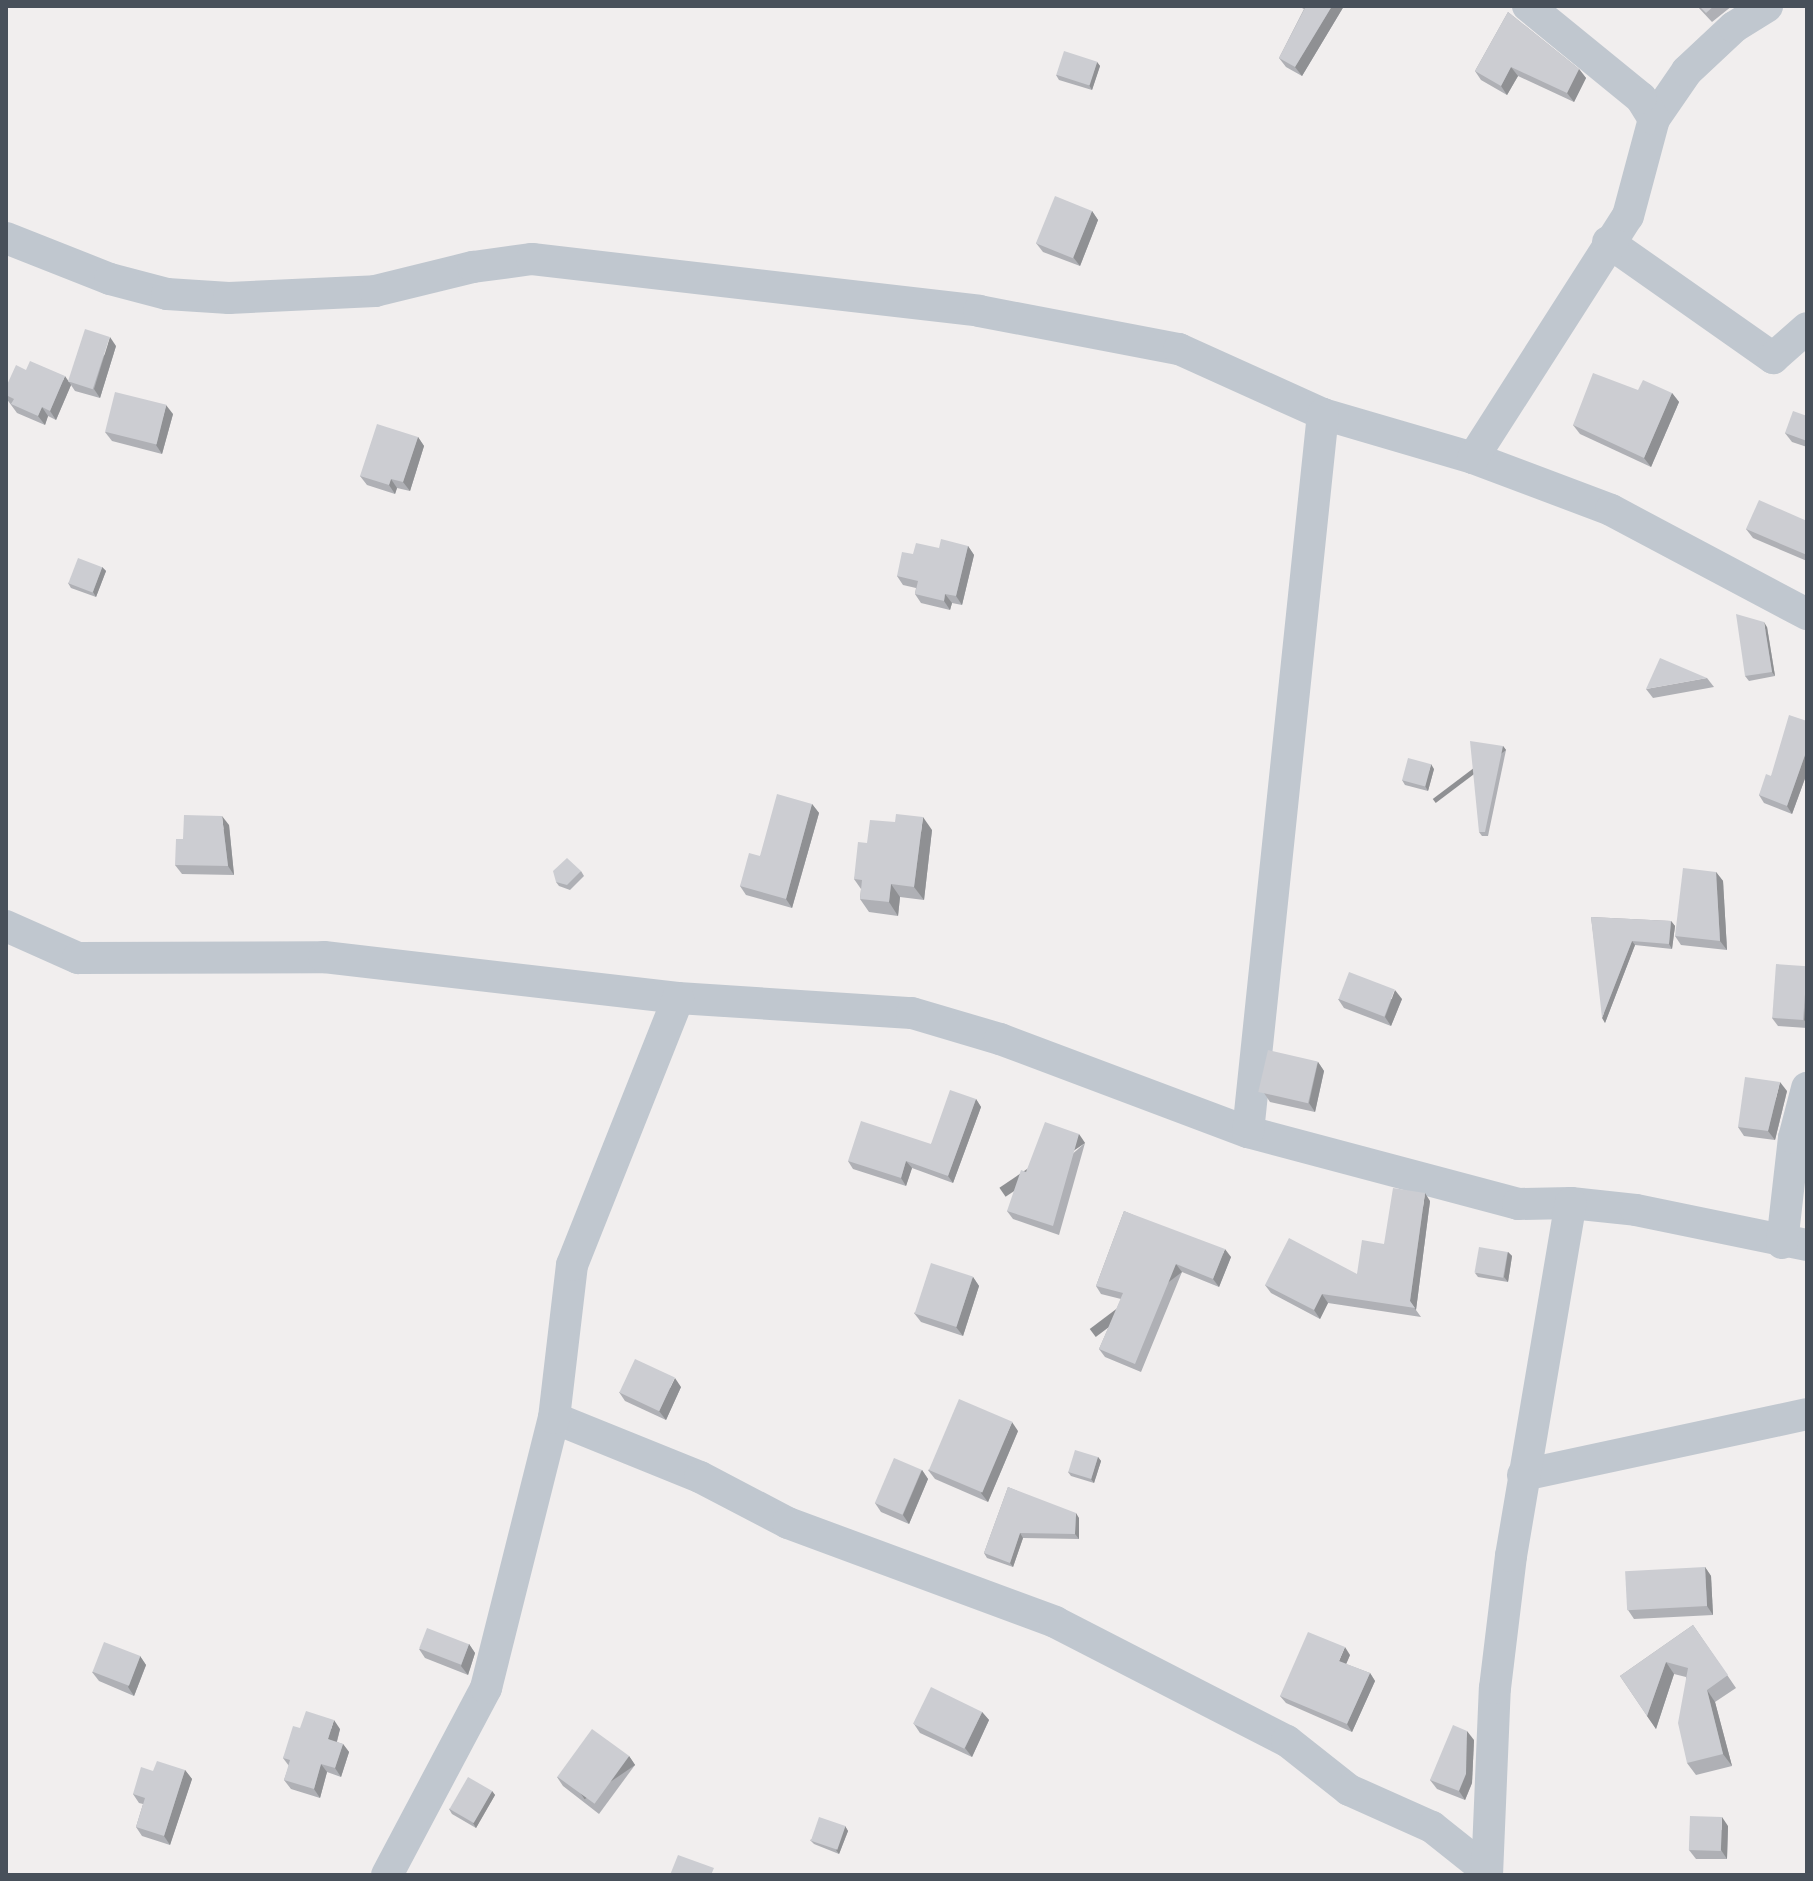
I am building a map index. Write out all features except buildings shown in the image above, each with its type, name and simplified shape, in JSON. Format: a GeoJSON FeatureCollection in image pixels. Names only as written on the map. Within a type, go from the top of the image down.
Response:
{"type":"FeatureCollection","features":[{"type":"Feature","properties":{"kind":"street"},"geometry":{"type":"LineString","coordinates":[[1528,6],[1641,98],[1654,119]]}},
{"type":"Feature","properties":{"kind":"street"},"geometry":{"type":"LineString","coordinates":[[1473,458],[1608,242],[1628,216],[1640,186],[1654,119],[1687,71],[1734,27],[1767,6]]}},
{"type":"Feature","properties":{"kind":"street"},"geometry":{"type":"LineString","coordinates":[[6,238],[110,279],[167,294],[229,298],[375,291],[473,267],[532,259],[979,311],[1179,349],[1323,414],[1473,458],[1611,510],[1807,614]]}},
{"type":"Feature","properties":{"kind":"street"},"geometry":{"type":"LineString","coordinates":[[1608,242],[1773,358],[1807,328]]}},
{"type":"Feature","properties":{"kind":"street"},"geometry":{"type":"LineString","coordinates":[[1248,1132],[1323,414]]}},
{"type":"Feature","properties":{"kind":"street"},"geometry":{"type":"LineString","coordinates":[[6,926],[78,958],[324,957],[678,998],[912,1013],[1000,1039],[1248,1132],[1518,1204],[1571,1203],[1636,1210],[1795,1244],[1794,1138],[1807,1088]]}},
{"type":"Feature","properties":{"kind":"street"},"geometry":{"type":"LineString","coordinates":[[387,1875],[486,1688],[554,1418],[572,1265],[678,998]]}},
{"type":"Feature","properties":{"kind":"street"},"geometry":{"type":"LineString","coordinates":[[1487,1872],[1495,1688],[1523,1475],[1571,1203]]}},
{"type":"Feature","properties":{"kind":"street"},"geometry":{"type":"LineString","coordinates":[[1523,1475],[1807,1414]]}},
{"type":"Feature","properties":{"kind":"street"},"geometry":{"type":"LineString","coordinates":[[554,1418],[674,1465],[788,1523],[1055,1622],[1287,1741],[1349,1790],[1432,1827],[1487,1872]]}}]}
